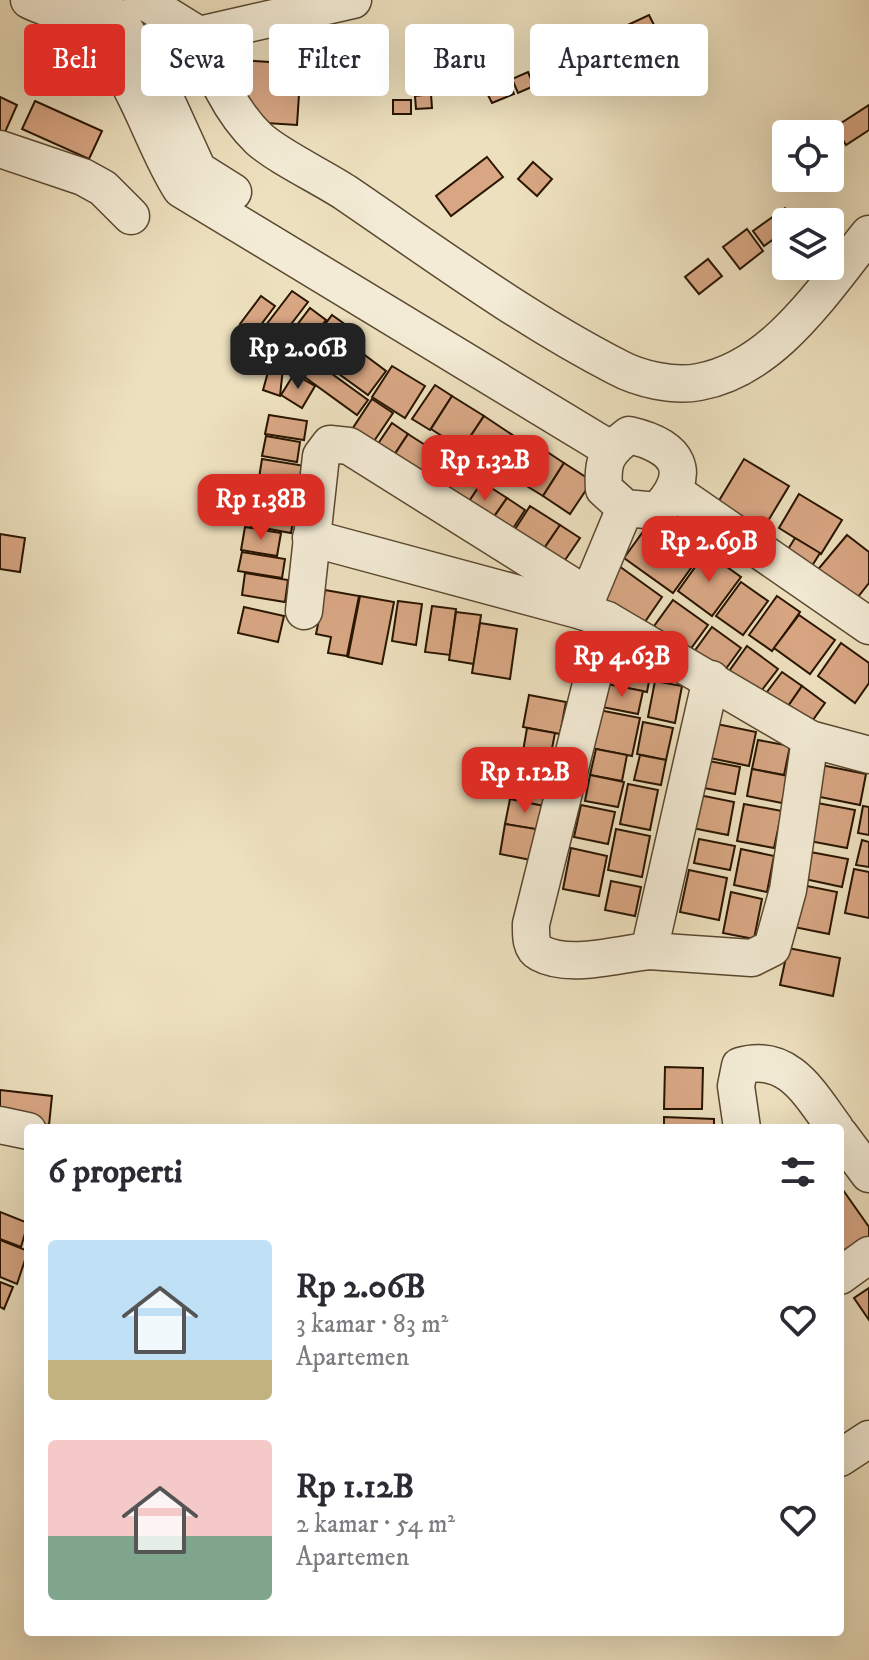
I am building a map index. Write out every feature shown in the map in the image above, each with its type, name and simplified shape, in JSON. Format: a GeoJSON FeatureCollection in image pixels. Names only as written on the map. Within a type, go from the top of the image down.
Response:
{"type":"FeatureCollection","features":[{"type":"Feature","properties":{"kind":"street"},"geometry":{"type":"LineString","coordinates":[[29,0],[69,17],[112,14],[153,24]]}},
{"type":"Feature","properties":{"kind":"street"},"geometry":{"type":"LineString","coordinates":[[247,24],[353,0]]}},
{"type":"Feature","properties":{"kind":"street"},"geometry":{"type":"LineString","coordinates":[[112,14],[118,63],[165,163],[181,189],[619,442],[650,440],[667,450],[677,467],[675,492],[657,511],[625,508],[604,489],[602,464],[619,442]]}},
{"type":"Feature","properties":{"kind":"street"},"geometry":{"type":"LineString","coordinates":[[225,96],[260,140],[313,171],[471,278],[619,368],[658,381],[697,383],[745,367],[796,322],[869,234]]}},
{"type":"Feature","properties":{"kind":"street"},"geometry":{"type":"LineString","coordinates":[[0,149],[83,177],[103,188],[131,216]]}},
{"type":"Feature","properties":{"kind":"street"},"geometry":{"type":"LineString","coordinates":[[304,611],[321,456],[330,444],[338,443],[349,446],[592,609],[810,739],[869,755]]}},
{"type":"Feature","properties":{"kind":"street"},"geometry":{"type":"LineString","coordinates":[[675,492],[869,626]]}},
{"type":"Feature","properties":{"kind":"street"},"geometry":{"type":"LineString","coordinates":[[625,508],[592,609],[531,936],[539,953],[574,960],[649,951],[752,958],[772,948],[788,890],[810,739]]}},
{"type":"Feature","properties":{"kind":"street"},"geometry":{"type":"LineString","coordinates":[[311,538],[592,609]]}},
{"type":"Feature","properties":{"kind":"street"},"geometry":{"type":"LineString","coordinates":[[649,951],[711,679]]}},
{"type":"Feature","properties":{"kind":"street"},"geometry":{"type":"LineString","coordinates":[[741,1124],[736,1086],[740,1066],[760,1060],[788,1070],[826,1124]]}},
{"type":"Feature","properties":{"kind":"street"},"geometry":{"type":"LineString","coordinates":[[0,1125],[24,1130]]}},
{"type":"Feature","properties":{"kind":"street"},"geometry":{"type":"LineString","coordinates":[[844,1145],[869,1174]]}},
{"type":"Feature","properties":{"kind":"street"},"geometry":{"type":"LineString","coordinates":[[844,1273],[869,1255]]}},
{"type":"Feature","properties":{"kind":"street"},"geometry":{"type":"LineString","coordinates":[[844,1455],[869,1439]]}},
{"type":"Feature","properties":{"kind":"building"},"geometry":{"type":"Polygon","coordinates":[[[649,15],[654,24],[630,24],[649,15]]]}},
{"type":"Feature","properties":{"kind":"building"},"geometry":{"type":"Polygon","coordinates":[[[253,61],[269,62],[269,96],[299,96],[297,125],[250,122],[236,108],[237,96],[253,96],[253,61]]]}},
{"type":"Feature","properties":{"kind":"building"},"geometry":{"type":"Polygon","coordinates":[[[528,72],[530,88],[518,93],[514,78],[528,72]]]}},
{"type":"Feature","properties":{"kind":"building"},"geometry":{"type":"Polygon","coordinates":[[[415,96],[431,96],[432,108],[416,109],[415,96]]]}},
{"type":"Feature","properties":{"kind":"building"},"geometry":{"type":"Polygon","coordinates":[[[488,96],[509,96],[492,103],[488,96]]]}},
{"type":"Feature","properties":{"kind":"building"},"geometry":{"type":"Polygon","coordinates":[[[0,97],[17,105],[2,139],[0,138],[0,97]]]}},
{"type":"Feature","properties":{"kind":"building"},"geometry":{"type":"Polygon","coordinates":[[[393,100],[411,100],[411,114],[393,114],[393,100]]]}},
{"type":"Feature","properties":{"kind":"building"},"geometry":{"type":"Polygon","coordinates":[[[35,101],[102,131],[89,159],[22,129],[35,101]]]}},
{"type":"Feature","properties":{"kind":"building"},"geometry":{"type":"Polygon","coordinates":[[[869,105],[869,130],[846,145],[844,121],[869,105]]]}},
{"type":"Feature","properties":{"kind":"building"},"geometry":{"type":"Polygon","coordinates":[[[487,157],[503,177],[451,216],[436,196],[487,157]]]}},
{"type":"Feature","properties":{"kind":"building"},"geometry":{"type":"Polygon","coordinates":[[[533,162],[552,179],[537,196],[518,179],[533,162]]]}},
{"type":"Feature","properties":{"kind":"building"},"geometry":{"type":"Polygon","coordinates":[[[772,217],[772,240],[764,246],[753,231],[772,217]]]}},
{"type":"Feature","properties":{"kind":"building"},"geometry":{"type":"Polygon","coordinates":[[[747,229],[763,251],[740,269],[723,247],[747,229]]]}},
{"type":"Feature","properties":{"kind":"building"},"geometry":{"type":"Polygon","coordinates":[[[708,259],[722,276],[699,294],[685,277],[708,259]]]}},
{"type":"Feature","properties":{"kind":"building"},"geometry":{"type":"Polygon","coordinates":[[[292,291],[308,302],[282,336],[266,325],[292,291]]]}},
{"type":"Feature","properties":{"kind":"building"},"geometry":{"type":"Polygon","coordinates":[[[261,296],[275,306],[254,334],[240,324],[261,296]]]}},
{"type":"Feature","properties":{"kind":"building"},"geometry":{"type":"Polygon","coordinates":[[[310,308],[326,320],[303,350],[287,338],[310,308]]]}},
{"type":"Feature","properties":{"kind":"building"},"geometry":{"type":"Polygon","coordinates":[[[332,315],[353,330],[336,352],[330,348],[320,362],[305,351],[332,315]]]}},
{"type":"Feature","properties":{"kind":"building"},"geometry":{"type":"Polygon","coordinates":[[[263,325],[283,341],[273,355],[253,339],[263,325]]]}},
{"type":"Feature","properties":{"kind":"building"},"geometry":{"type":"Polygon","coordinates":[[[346,341],[386,371],[368,395],[328,366],[346,341]]]}},
{"type":"Feature","properties":{"kind":"building"},"geometry":{"type":"Polygon","coordinates":[[[286,344],[305,358],[294,374],[285,368],[290,361],[279,353],[286,344]]]}},
{"type":"Feature","properties":{"kind":"building"},"geometry":{"type":"Polygon","coordinates":[[[310,358],[368,400],[357,415],[299,373],[310,358]]]}},
{"type":"Feature","properties":{"kind":"building"},"geometry":{"type":"Polygon","coordinates":[[[270,365],[283,368],[280,396],[263,390],[270,365]]]}},
{"type":"Feature","properties":{"kind":"building"},"geometry":{"type":"Polygon","coordinates":[[[392,366],[425,386],[405,418],[372,397],[392,366]]]}},
{"type":"Feature","properties":{"kind":"building"},"geometry":{"type":"Polygon","coordinates":[[[294,374],[315,386],[302,408],[281,395],[294,374]]]}},
{"type":"Feature","properties":{"kind":"building"},"geometry":{"type":"Polygon","coordinates":[[[435,385],[452,396],[430,430],[412,419],[435,385]]]}},
{"type":"Feature","properties":{"kind":"building"},"geometry":{"type":"Polygon","coordinates":[[[452,396],[484,416],[462,449],[431,429],[452,396]]]}},
{"type":"Feature","properties":{"kind":"building"},"geometry":{"type":"Polygon","coordinates":[[[372,399],[393,413],[364,456],[343,443],[372,399]]]}},
{"type":"Feature","properties":{"kind":"building"},"geometry":{"type":"Polygon","coordinates":[[[269,415],[307,421],[304,440],[265,434],[269,415]]]}},
{"type":"Feature","properties":{"kind":"building"},"geometry":{"type":"Polygon","coordinates":[[[484,416],[514,436],[490,472],[460,452],[484,416]]]}},
{"type":"Feature","properties":{"kind":"building"},"geometry":{"type":"Polygon","coordinates":[[[392,423],[408,434],[387,466],[369,457],[392,423]]]}},
{"type":"Feature","properties":{"kind":"building"},"geometry":{"type":"Polygon","coordinates":[[[408,434],[436,452],[415,484],[387,466],[408,434]]]}},
{"type":"Feature","properties":{"kind":"building"},"geometry":{"type":"Polygon","coordinates":[[[266,436],[300,442],[297,462],[262,456],[266,436]]]}},
{"type":"Feature","properties":{"kind":"building"},"geometry":{"type":"Polygon","coordinates":[[[526,438],[564,463],[543,496],[504,472],[526,438]]]}},
{"type":"Feature","properties":{"kind":"building"},"geometry":{"type":"Polygon","coordinates":[[[436,452],[461,468],[441,498],[416,482],[436,452]]]}},
{"type":"Feature","properties":{"kind":"building"},"geometry":{"type":"Polygon","coordinates":[[[262,459],[305,466],[302,486],[259,478],[262,459]]]}},
{"type":"Feature","properties":{"kind":"building"},"geometry":{"type":"Polygon","coordinates":[[[744,459],[789,486],[762,531],[717,504],[744,459]]]}},
{"type":"Feature","properties":{"kind":"building"},"geometry":{"type":"Polygon","coordinates":[[[564,463],[592,481],[570,514],[543,496],[564,463]]]}},
{"type":"Feature","properties":{"kind":"building"},"geometry":{"type":"Polygon","coordinates":[[[461,468],[482,482],[460,515],[439,501],[461,468]]]}},
{"type":"Feature","properties":{"kind":"building"},"geometry":{"type":"Polygon","coordinates":[[[253,479],[304,488],[300,510],[249,502],[253,479]]]}},
{"type":"Feature","properties":{"kind":"building"},"geometry":{"type":"Polygon","coordinates":[[[482,482],[507,498],[488,525],[464,509],[482,482]]]}},
{"type":"Feature","properties":{"kind":"building"},"geometry":{"type":"Polygon","coordinates":[[[799,494],[842,520],[821,554],[779,528],[799,494]]]}},
{"type":"Feature","properties":{"kind":"building"},"geometry":{"type":"Polygon","coordinates":[[[507,498],[525,510],[508,536],[489,524],[507,498]]]}},
{"type":"Feature","properties":{"kind":"building"},"geometry":{"type":"Polygon","coordinates":[[[250,504],[295,511],[291,533],[247,525],[250,504]]]}},
{"type":"Feature","properties":{"kind":"building"},"geometry":{"type":"Polygon","coordinates":[[[530,506],[560,525],[541,553],[512,534],[530,506]]]}},
{"type":"Feature","properties":{"kind":"building"},"geometry":{"type":"Polygon","coordinates":[[[650,522],[699,557],[673,593],[624,558],[650,522]]]}},
{"type":"Feature","properties":{"kind":"building"},"geometry":{"type":"Polygon","coordinates":[[[560,525],[580,538],[561,566],[541,553],[560,525]]]}},
{"type":"Feature","properties":{"kind":"building"},"geometry":{"type":"Polygon","coordinates":[[[245,527],[281,533],[277,556],[241,550],[245,527]]]}},
{"type":"Feature","properties":{"kind":"building"},"geometry":{"type":"Polygon","coordinates":[[[0,534],[25,538],[20,572],[0,569],[0,534]]]}},
{"type":"Feature","properties":{"kind":"building"},"geometry":{"type":"Polygon","coordinates":[[[847,535],[869,552],[869,583],[853,603],[815,573],[847,535]]]}},
{"type":"Feature","properties":{"kind":"building"},"geometry":{"type":"Polygon","coordinates":[[[795,538],[820,553],[807,574],[782,559],[795,538]]]}},
{"type":"Feature","properties":{"kind":"building"},"geometry":{"type":"Polygon","coordinates":[[[242,552],[285,559],[282,578],[238,571],[242,552]]]}},
{"type":"Feature","properties":{"kind":"building"},"geometry":{"type":"Polygon","coordinates":[[[706,552],[741,577],[712,616],[678,591],[706,552]]]}},
{"type":"Feature","properties":{"kind":"building"},"geometry":{"type":"Polygon","coordinates":[[[619,566],[662,597],[640,629],[596,598],[619,566]]]}},
{"type":"Feature","properties":{"kind":"building"},"geometry":{"type":"Polygon","coordinates":[[[245,573],[288,580],[285,602],[242,595],[245,573]]]}},
{"type":"Feature","properties":{"kind":"building"},"geometry":{"type":"Polygon","coordinates":[[[741,582],[768,601],[743,635],[716,616],[741,582]]]}},
{"type":"Feature","properties":{"kind":"building"},"geometry":{"type":"Polygon","coordinates":[[[325,590],[359,596],[347,656],[328,653],[331,637],[316,634],[325,590]]]}},
{"type":"Feature","properties":{"kind":"building"},"geometry":{"type":"Polygon","coordinates":[[[360,596],[394,602],[382,664],[348,657],[360,596]]]}},
{"type":"Feature","properties":{"kind":"building"},"geometry":{"type":"Polygon","coordinates":[[[777,596],[800,612],[772,651],[749,635],[777,596]]]}},
{"type":"Feature","properties":{"kind":"building"},"geometry":{"type":"Polygon","coordinates":[[[673,600],[708,625],[684,658],[649,633],[673,600]]]}},
{"type":"Feature","properties":{"kind":"building"},"geometry":{"type":"Polygon","coordinates":[[[398,601],[422,604],[416,645],[392,641],[398,601]]]}},
{"type":"Feature","properties":{"kind":"building"},"geometry":{"type":"Polygon","coordinates":[[[432,606],[456,609],[450,655],[425,652],[432,606]]]}},
{"type":"Feature","properties":{"kind":"building"},"geometry":{"type":"Polygon","coordinates":[[[244,607],[284,616],[278,642],[238,633],[244,607]]]}},
{"type":"Feature","properties":{"kind":"building"},"geometry":{"type":"Polygon","coordinates":[[[456,612],[481,615],[474,664],[449,660],[456,612]]]}},
{"type":"Feature","properties":{"kind":"building"},"geometry":{"type":"Polygon","coordinates":[[[799,615],[835,640],[810,674],[774,648],[799,615]]]}},
{"type":"Feature","properties":{"kind":"building"},"geometry":{"type":"Polygon","coordinates":[[[480,623],[517,629],[510,679],[472,673],[480,623]]]}},
{"type":"Feature","properties":{"kind":"building"},"geometry":{"type":"Polygon","coordinates":[[[712,627],[741,648],[717,681],[688,660],[712,627]]]}},
{"type":"Feature","properties":{"kind":"building"},"geometry":{"type":"Polygon","coordinates":[[[841,643],[869,663],[869,683],[855,703],[818,676],[841,643]]]}},
{"type":"Feature","properties":{"kind":"building"},"geometry":{"type":"Polygon","coordinates":[[[747,646],[778,669],[752,703],[722,681],[747,646]]]}},
{"type":"Feature","properties":{"kind":"building"},"geometry":{"type":"Polygon","coordinates":[[[607,655],[652,665],[647,692],[601,683],[607,655]]]}},
{"type":"Feature","properties":{"kind":"building"},"geometry":{"type":"Polygon","coordinates":[[[782,672],[802,686],[782,715],[761,700],[782,672]]]}},
{"type":"Feature","properties":{"kind":"building"},"geometry":{"type":"Polygon","coordinates":[[[655,681],[682,686],[675,723],[648,717],[655,681]]]}},
{"type":"Feature","properties":{"kind":"building"},"geometry":{"type":"Polygon","coordinates":[[[607,684],[643,691],[638,714],[602,707],[607,684]]]}},
{"type":"Feature","properties":{"kind":"building"},"geometry":{"type":"Polygon","coordinates":[[[802,686],[825,703],[805,731],[782,715],[802,686]]]}},
{"type":"Feature","properties":{"kind":"building"},"geometry":{"type":"Polygon","coordinates":[[[529,695],[566,702],[560,734],[523,727],[529,695]]]}},
{"type":"Feature","properties":{"kind":"building"},"geometry":{"type":"Polygon","coordinates":[[[599,710],[640,718],[632,756],[591,748],[599,710]]]}},
{"type":"Feature","properties":{"kind":"building"},"geometry":{"type":"Polygon","coordinates":[[[643,722],[673,728],[666,760],[637,754],[643,722]]]}},
{"type":"Feature","properties":{"kind":"building"},"geometry":{"type":"Polygon","coordinates":[[[707,722],[756,732],[749,766],[700,756],[707,722]]]}},
{"type":"Feature","properties":{"kind":"building"},"geometry":{"type":"Polygon","coordinates":[[[527,728],[555,733],[548,769],[521,763],[527,728]]]}},
{"type":"Feature","properties":{"kind":"building"},"geometry":{"type":"Polygon","coordinates":[[[758,740],[790,746],[784,775],[752,769],[758,740]]]}},
{"type":"Feature","properties":{"kind":"building"},"geometry":{"type":"Polygon","coordinates":[[[596,749],[627,755],[622,781],[590,775],[596,749]]]}},
{"type":"Feature","properties":{"kind":"building"},"geometry":{"type":"Polygon","coordinates":[[[640,755],[666,760],[661,785],[634,780],[640,755]]]}},
{"type":"Feature","properties":{"kind":"building"},"geometry":{"type":"Polygon","coordinates":[[[709,761],[740,767],[735,794],[704,788],[709,761]]]}},
{"type":"Feature","properties":{"kind":"building"},"geometry":{"type":"Polygon","coordinates":[[[821,765],[866,774],[860,805],[815,796],[821,765]]]}},
{"type":"Feature","properties":{"kind":"building"},"geometry":{"type":"Polygon","coordinates":[[[752,769],[788,776],[782,803],[747,796],[752,769]]]}},
{"type":"Feature","properties":{"kind":"building"},"geometry":{"type":"Polygon","coordinates":[[[516,771],[548,777],[543,806],[510,799],[516,771]]]}},
{"type":"Feature","properties":{"kind":"building"},"geometry":{"type":"Polygon","coordinates":[[[590,775],[624,782],[618,807],[585,801],[590,775]]]}},
{"type":"Feature","properties":{"kind":"building"},"geometry":{"type":"Polygon","coordinates":[[[628,784],[658,790],[650,830],[620,824],[628,784]]]}},
{"type":"Feature","properties":{"kind":"building"},"geometry":{"type":"Polygon","coordinates":[[[694,794],[734,802],[728,835],[687,827],[694,794]]]}},
{"type":"Feature","properties":{"kind":"building"},"geometry":{"type":"Polygon","coordinates":[[[510,799],[544,806],[540,830],[505,824],[510,799]]]}},
{"type":"Feature","properties":{"kind":"building"},"geometry":{"type":"Polygon","coordinates":[[[812,802],[855,810],[847,848],[804,840],[812,802]]]}},
{"type":"Feature","properties":{"kind":"building"},"geometry":{"type":"Polygon","coordinates":[[[744,804],[782,811],[774,848],[737,841],[744,804]]]}},
{"type":"Feature","properties":{"kind":"building"},"geometry":{"type":"Polygon","coordinates":[[[581,805],[615,812],[608,844],[574,837],[581,805]]]}},
{"type":"Feature","properties":{"kind":"building"},"geometry":{"type":"Polygon","coordinates":[[[863,806],[869,807],[869,835],[858,833],[863,806]]]}},
{"type":"Feature","properties":{"kind":"building"},"geometry":{"type":"Polygon","coordinates":[[[505,824],[542,830],[536,861],[500,854],[505,824]]]}},
{"type":"Feature","properties":{"kind":"building"},"geometry":{"type":"Polygon","coordinates":[[[616,829],[650,836],[642,877],[608,870],[616,829]]]}},
{"type":"Feature","properties":{"kind":"building"},"geometry":{"type":"Polygon","coordinates":[[[699,839],[735,846],[730,870],[694,863],[699,839]]]}},
{"type":"Feature","properties":{"kind":"building"},"geometry":{"type":"Polygon","coordinates":[[[862,840],[869,842],[869,867],[856,865],[862,840]]]}},
{"type":"Feature","properties":{"kind":"building"},"geometry":{"type":"Polygon","coordinates":[[[571,848],[607,856],[599,896],[563,889],[571,848]]]}},
{"type":"Feature","properties":{"kind":"building"},"geometry":{"type":"Polygon","coordinates":[[[741,849],[774,856],[767,892],[734,885],[741,849]]]}},
{"type":"Feature","properties":{"kind":"building"},"geometry":{"type":"Polygon","coordinates":[[[805,851],[848,859],[842,887],[800,878],[805,851]]]}},
{"type":"Feature","properties":{"kind":"building"},"geometry":{"type":"Polygon","coordinates":[[[854,869],[869,872],[869,918],[845,913],[854,869]]]}},
{"type":"Feature","properties":{"kind":"building"},"geometry":{"type":"Polygon","coordinates":[[[689,870],[727,878],[719,920],[680,912],[689,870]]]}},
{"type":"Feature","properties":{"kind":"building"},"geometry":{"type":"Polygon","coordinates":[[[611,881],[641,887],[635,916],[605,910],[611,881]]]}},
{"type":"Feature","properties":{"kind":"building"},"geometry":{"type":"Polygon","coordinates":[[[797,884],[837,892],[829,934],[789,926],[797,884]]]}},
{"type":"Feature","properties":{"kind":"building"},"geometry":{"type":"Polygon","coordinates":[[[731,892],[762,899],[754,939],[723,933],[731,892]]]}},
{"type":"Feature","properties":{"kind":"building"},"geometry":{"type":"Polygon","coordinates":[[[788,948],[840,958],[833,996],[780,985],[788,948]]]}},
{"type":"Feature","properties":{"kind":"building"},"geometry":{"type":"Polygon","coordinates":[[[665,1067],[703,1068],[702,1109],[664,1109],[665,1067]]]}},
{"type":"Feature","properties":{"kind":"building"},"geometry":{"type":"Polygon","coordinates":[[[0,1090],[52,1096],[49,1124],[0,1120],[0,1090]]]}},
{"type":"Feature","properties":{"kind":"building"},"geometry":{"type":"Polygon","coordinates":[[[664,1117],[714,1119],[714,1124],[664,1124],[664,1117]]]}},
{"type":"Feature","properties":{"kind":"building"},"geometry":{"type":"Polygon","coordinates":[[[844,1191],[869,1227],[869,1243],[848,1257],[844,1252],[844,1191]]]}},
{"type":"Feature","properties":{"kind":"building"},"geometry":{"type":"Polygon","coordinates":[[[0,1212],[24,1221],[21,1247],[0,1239],[0,1212]]]}},
{"type":"Feature","properties":{"kind":"building"},"geometry":{"type":"Polygon","coordinates":[[[0,1240],[24,1249],[24,1263],[17,1284],[0,1277],[0,1240]]]}},
{"type":"Feature","properties":{"kind":"building"},"geometry":{"type":"Polygon","coordinates":[[[0,1282],[13,1287],[4,1309],[0,1307],[0,1282]]]}},
{"type":"Feature","properties":{"kind":"building"},"geometry":{"type":"Polygon","coordinates":[[[869,1288],[869,1320],[854,1298],[869,1288]]]}}]}
